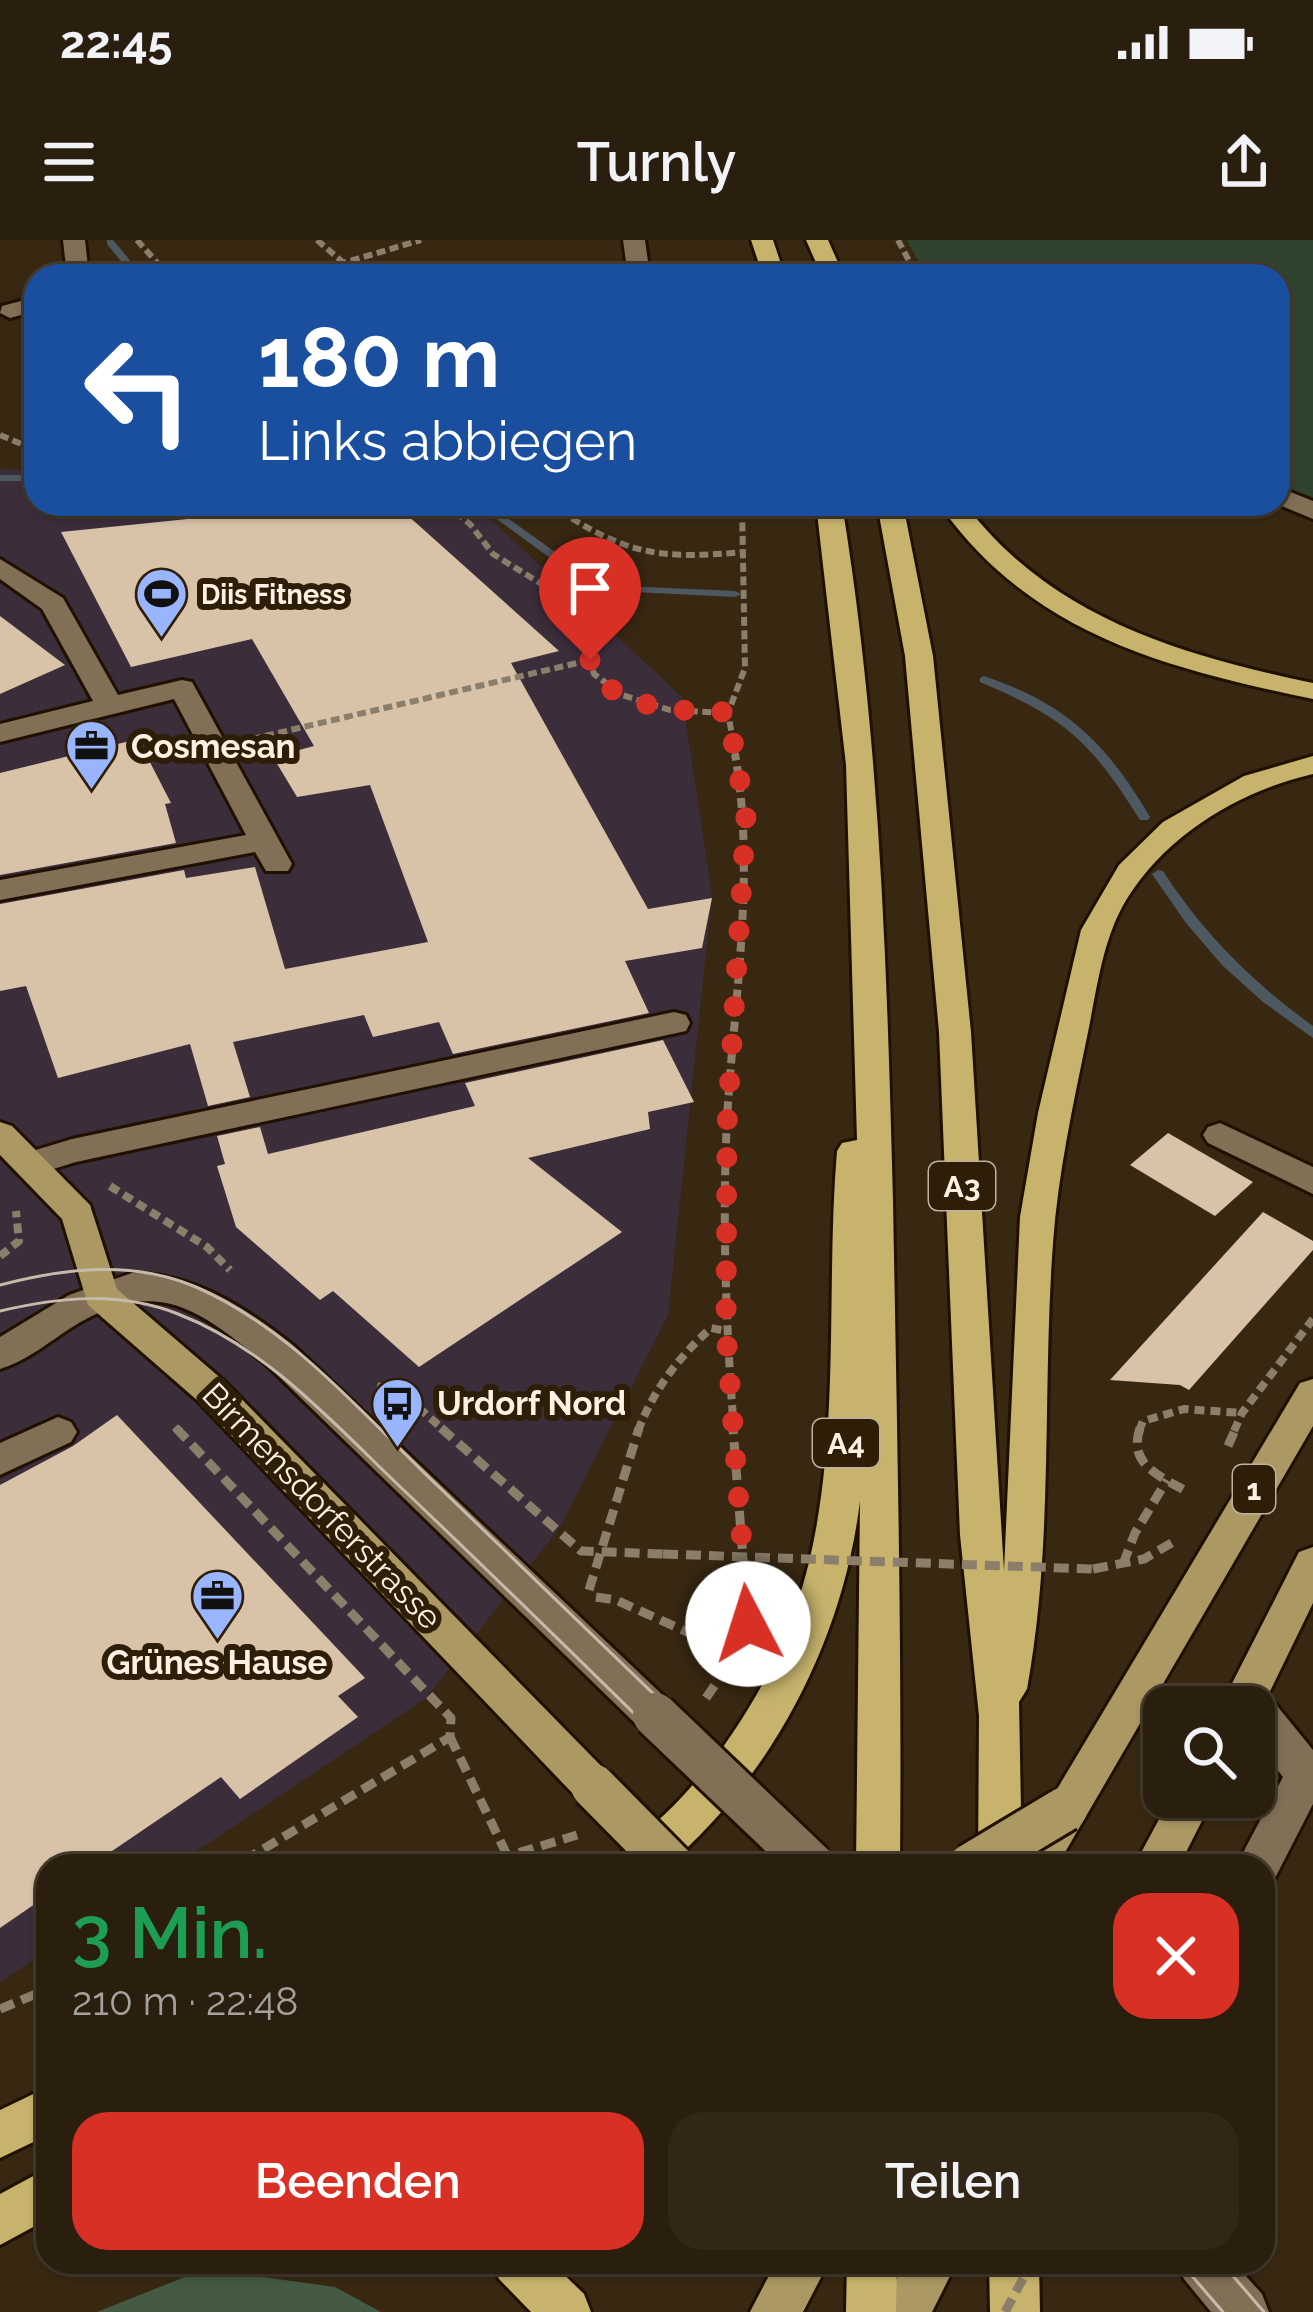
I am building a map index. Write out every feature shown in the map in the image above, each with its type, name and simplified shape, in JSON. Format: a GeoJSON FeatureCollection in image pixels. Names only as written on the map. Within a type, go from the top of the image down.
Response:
{"type":"FeatureCollection","features":[{"type":"Feature","properties":{"kind":"highway"},"geometry":{"type":"LineString","coordinates":[[831,516],[846,602],[864,790],[872,956],[882,1658],[878,1854]]}},
{"type":"Feature","properties":{"kind":"highway","name":"A3"},"geometry":{"type":"LineString","coordinates":[[892,516],[919,656],[955,1032],[980,1535],[1000,1716],[1000,1854]]}},
{"type":"Feature","properties":{"kind":"highway"},"geometry":{"type":"LineString","coordinates":[[960,516],[1013,572],[1090,620],[1184,659],[1313,692]]}},
{"type":"Feature","properties":{"kind":"highway"},"geometry":{"type":"LineString","coordinates":[[1000,1716],[1021,1624],[1035,1243],[1048,1142],[1087,958],[1110,901],[1128,873],[1181,823],[1220,798],[1313,765]]}},
{"type":"Feature","properties":{"kind":"highway","name":"A4"},"geometry":{"type":"LineString","coordinates":[[648,1854],[720,1785],[760,1729],[790,1672],[828,1574],[845,1464],[850,1186],[872,956]]}},
{"type":"Feature","properties":{"kind":"highway"},"geometry":{"type":"LineString","coordinates":[[0,2135],[36,2116]]}},
{"type":"Feature","properties":{"kind":"highway"},"geometry":{"type":"LineString","coordinates":[[0,2221],[36,2199]]}},
{"type":"Feature","properties":{"kind":"highway"},"geometry":{"type":"LineString","coordinates":[[528,2274],[566,2312]]}},
{"type":"Feature","properties":{"kind":"highway"},"geometry":{"type":"LineString","coordinates":[[871,2312],[872,2274]]}},
{"type":"Feature","properties":{"kind":"highway"},"geometry":{"type":"LineString","coordinates":[[1014,2274],[1016,2312]]}},
{"type":"Feature","properties":{"kind":"main road"},"geometry":{"type":"LineString","coordinates":[[0,1134],[78,1214],[101,1296]]}},
{"type":"Feature","properties":{"kind":"main road","name":"Birmensdorferstrasse"},"geometry":{"type":"LineString","coordinates":[[101,1296],[211,1390],[593,1805],[656,1854]]}},
{"type":"Feature","properties":{"kind":"main road","name":"1"},"geometry":{"type":"LineString","coordinates":[[1040,1854],[1313,1393]]}},
{"type":"Feature","properties":{"kind":"main road"},"geometry":{"type":"LineString","coordinates":[[1257,1686],[1313,1563]]}},
{"type":"Feature","properties":{"kind":"main road"},"geometry":{"type":"LineString","coordinates":[[990,1854],[1065,1808]]}},
{"type":"Feature","properties":{"kind":"main road"},"geometry":{"type":"LineString","coordinates":[[1162,1854],[1182,1818]]}},
{"type":"Feature","properties":{"kind":"main road"},"geometry":{"type":"LineString","coordinates":[[775,2312],[797,2274]]}},
{"type":"Feature","properties":{"kind":"main road"},"geometry":{"type":"LineString","coordinates":[[905,2312],[926,2274]]}},
{"type":"Feature","properties":{"kind":"street"},"geometry":{"type":"LineString","coordinates":[[10,311],[24,307]]}},
{"type":"Feature","properties":{"kind":"street"},"geometry":{"type":"LineString","coordinates":[[0,567],[53,604],[110,706]]}},
{"type":"Feature","properties":{"kind":"street"},"geometry":{"type":"LineString","coordinates":[[0,733],[182,688],[271,853],[0,890]]}},
{"type":"Feature","properties":{"kind":"street"},"geometry":{"type":"LineString","coordinates":[[32,1164],[72,1150],[674,1022]]}},
{"type":"Feature","properties":{"kind":"street"},"geometry":{"type":"LineString","coordinates":[[1220,1135],[1313,1182]]}},
{"type":"Feature","properties":{"kind":"street"},"geometry":{"type":"LineString","coordinates":[[0,1355],[101,1296],[132,1286],[194,1299],[250,1330],[478,1542],[674,1715],[802,1854]]}},
{"type":"Feature","properties":{"kind":"street"},"geometry":{"type":"LineString","coordinates":[[0,1460],[58,1432]]}},
{"type":"Feature","properties":{"kind":"street"},"geometry":{"type":"LineString","coordinates":[[1264,1854],[1307,1774],[1275,1737]]}},
{"type":"Feature","properties":{"kind":"street"},"geometry":{"type":"LineString","coordinates":[[1211,2274],[1244,2312]]}},
{"type":"Feature","properties":{"kind":"path"},"geometry":{"type":"LineString","coordinates":[[137,240],[158,264]]}},
{"type":"Feature","properties":{"kind":"path"},"geometry":{"type":"LineString","coordinates":[[316,240],[344,262]]}},
{"type":"Feature","properties":{"kind":"path"},"geometry":{"type":"LineString","coordinates":[[338,264],[421,240]]}},
{"type":"Feature","properties":{"kind":"path"},"geometry":{"type":"LineString","coordinates":[[460,516],[493,554],[545,586],[585,639],[594,674],[622,695],[670,710],[728,712]]}},
{"type":"Feature","properties":{"kind":"path"},"geometry":{"type":"LineString","coordinates":[[567,516],[608,544],[646,555],[745,552]]}},
{"type":"Feature","properties":{"kind":"path"},"geometry":{"type":"LineString","coordinates":[[674,1715],[736,1654],[748,1624],[726,1331],[727,1125],[746,816],[728,712],[745,668],[743,516]]}},
{"type":"Feature","properties":{"kind":"path"},"geometry":{"type":"LineString","coordinates":[[213,748],[590,660]]}},
{"type":"Feature","properties":{"kind":"path"},"geometry":{"type":"LineString","coordinates":[[72,1150],[122,1197],[206,1247],[240,1280]]}},
{"type":"Feature","properties":{"kind":"path"},"geometry":{"type":"LineString","coordinates":[[0,1256],[20,1240],[14,1204]]}},
{"type":"Feature","properties":{"kind":"path"},"geometry":{"type":"LineString","coordinates":[[726,1331],[712,1328],[693,1342],[641,1421],[627,1451],[605,1552],[586,1595],[616,1600],[736,1654]]}},
{"type":"Feature","properties":{"kind":"path"},"geometry":{"type":"LineString","coordinates":[[361,1381],[403,1394],[581,1551],[1093,1569],[1123,1566],[1168,1547],[1180,1534]]}},
{"type":"Feature","properties":{"kind":"path"},"geometry":{"type":"LineString","coordinates":[[1184,1490],[1143,1466],[1135,1454],[1134,1437],[1143,1421],[1184,1409],[1242,1412]]}},
{"type":"Feature","properties":{"kind":"path"},"geometry":{"type":"LineString","coordinates":[[175,1427],[451,1718],[450,1737],[507,1854]]}},
{"type":"Feature","properties":{"kind":"path"},"geometry":{"type":"LineString","coordinates":[[1123,1566],[1135,1533],[1166,1480]]}},
{"type":"Feature","properties":{"kind":"path"},"geometry":{"type":"LineString","coordinates":[[255,1854],[450,1737]]}},
{"type":"Feature","properties":{"kind":"path"},"geometry":{"type":"LineString","coordinates":[[518,1854],[578,1835],[593,1805]]}},
{"type":"Feature","properties":{"kind":"path"},"geometry":{"type":"LineString","coordinates":[[0,2009],[36,1994]]}},
{"type":"Feature","properties":{"kind":"path"},"geometry":{"type":"LineString","coordinates":[[1005,2312],[1026,2274]]}},
{"type":"Feature","properties":{"kind":"shaded area"},"geometry":{"type":"Polygon","coordinates":[[[0,469],[24,470],[24,516],[487,516],[682,697],[712,895],[668,1315],[560,1527],[426,1698],[192,1854],[36,1854],[36,1958],[0,1982],[0,469]]]}},
{"type":"Feature","properties":{"kind":"green space"},"geometry":{"type":"Polygon","coordinates":[[[907,240],[1313,240],[1313,504],[1290,493],[1290,264],[920,264],[907,240]]]}},
{"type":"Feature","properties":{"kind":"green space"},"geometry":{"type":"Polygon","coordinates":[[[192,2274],[241,2274],[335,2287],[381,2312],[97,2312],[192,2274]]]}},
{"type":"Feature","properties":{"kind":"building"},"geometry":{"type":"Polygon","coordinates":[[[217,516],[408,516],[559,651],[511,663],[648,909],[712,898],[702,948],[625,961],[649,1013],[453,1054],[439,1022],[373,1037],[364,1015],[233,1042],[250,1097],[208,1106],[190,1044],[58,1078],[26,986],[0,991],[0,904],[184,870],[186,878],[255,867],[285,969],[428,942],[370,785],[297,797],[273,757],[314,746],[252,639],[131,667],[61,532],[217,516]]]}},
{"type":"Feature","properties":{"kind":"building"},"geometry":{"type":"Polygon","coordinates":[[[0,616],[65,665],[0,694],[0,616]]]}},
{"type":"Feature","properties":{"kind":"building"},"geometry":{"type":"Polygon","coordinates":[[[138,739],[171,803],[165,804],[176,843],[0,875],[0,773],[138,739]]]}},
{"type":"Feature","properties":{"kind":"building"},"geometry":{"type":"Polygon","coordinates":[[[663,1040],[694,1102],[648,1112],[650,1129],[528,1158],[622,1232],[419,1367],[333,1291],[320,1300],[236,1227],[217,1166],[225,1164],[217,1136],[260,1127],[268,1154],[475,1106],[465,1083],[663,1040]]]}},
{"type":"Feature","properties":{"kind":"building"},"geometry":{"type":"Polygon","coordinates":[[[1168,1133],[1253,1182],[1215,1216],[1130,1165],[1168,1133]]]}},
{"type":"Feature","properties":{"kind":"building"},"geometry":{"type":"Polygon","coordinates":[[[1263,1212],[1313,1241],[1313,1250],[1189,1390],[1180,1385],[1110,1380],[1263,1212]]]}},
{"type":"Feature","properties":{"kind":"building","name":"Grünes Hause"},"geometry":{"type":"Polygon","coordinates":[[[117,1415],[365,1678],[338,1696],[358,1717],[240,1799],[221,1777],[108,1854],[36,1854],[36,1903],[0,1928],[0,1485],[73,1446],[117,1415]]]}},
{"type":"Feature","properties":{"kind":"waterway"},"geometry":{"type":"LineString","coordinates":[[110,242],[128,264]]}},
{"type":"Feature","properties":{"kind":"waterway"},"geometry":{"type":"LineString","coordinates":[[0,478],[24,478]]}},
{"type":"Feature","properties":{"kind":"waterway"},"geometry":{"type":"LineString","coordinates":[[498,516],[598,588],[735,594]]}},
{"type":"Feature","properties":{"kind":"waterway"},"geometry":{"type":"LineString","coordinates":[[984,680],[1038,704],[1079,731],[1112,767],[1144,817]]}},
{"type":"Feature","properties":{"kind":"waterway"},"geometry":{"type":"LineString","coordinates":[[1158,874],[1227,962],[1313,1033]]}},
{"type":"Feature","properties":{"kind":"tram line"},"geometry":{"type":"LineString","coordinates":[[0,1285],[74,1271],[148,1273],[196,1287],[265,1326],[355,1404],[820,1854]]}},
{"type":"Feature","properties":{"kind":"tram line"},"geometry":{"type":"LineString","coordinates":[[0,1311],[67,1300],[134,1302],[178,1314],[244,1349],[331,1420],[777,1854]]}},
{"type":"Feature","properties":{"kind":"tram line"},"geometry":{"type":"LineString","coordinates":[[1190,2274],[1223,2312]]}},
{"type":"Feature","properties":{"kind":"tram line"},"geometry":{"type":"LineString","coordinates":[[1231,2274],[1264,2312]]}},
{"type":"Feature","properties":{"kind":"place","name":"Diis Fitness"},"geometry":{"type":"Point","coordinates":[162,640]}},
{"type":"Feature","properties":{"kind":"place","name":"Cosmesan"},"geometry":{"type":"Point","coordinates":[92,792]}},
{"type":"Feature","properties":{"kind":"place","name":"Urdorf Nord"},"geometry":{"type":"Point","coordinates":[398,1449]}},
{"type":"Feature","properties":{"kind":"place","name":"Grünes Hause"},"geometry":{"type":"Point","coordinates":[217,1641]}},
{"type":"Feature","properties":{"kind":"route"},"geometry":{"type":"LineString","coordinates":[[590,660],[594,674],[622,695],[670,710],[728,712],[746,816],[727,1125],[726,1331],[748,1624]]}}]}
